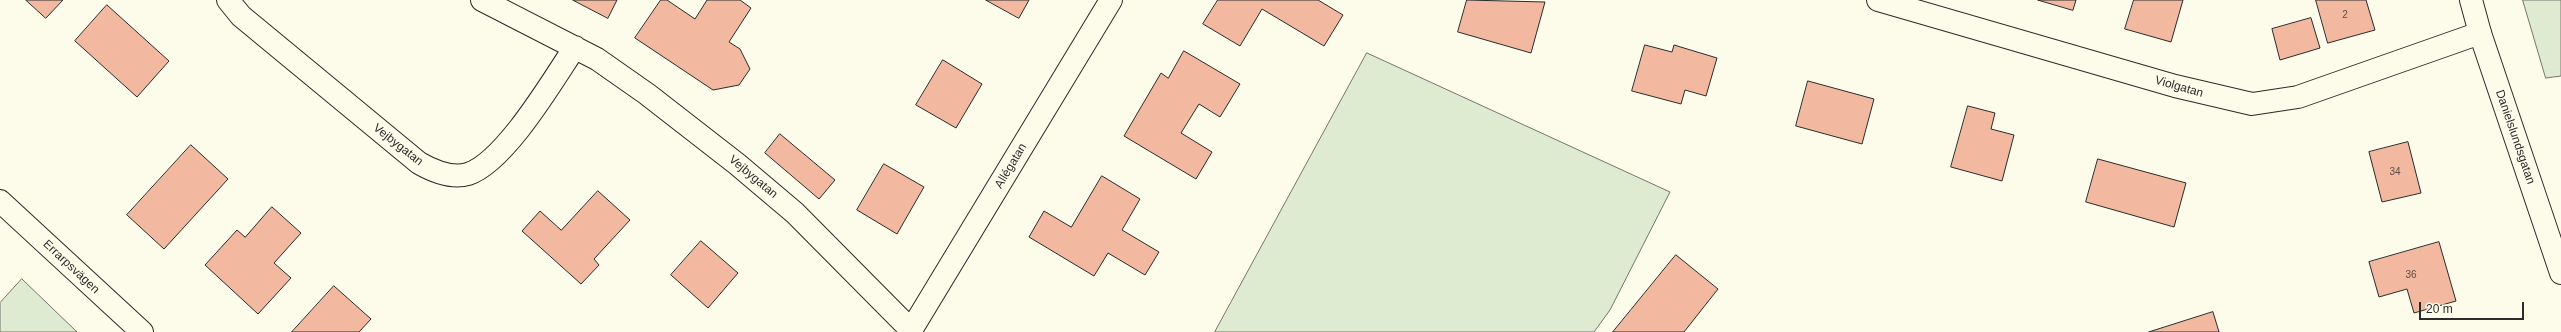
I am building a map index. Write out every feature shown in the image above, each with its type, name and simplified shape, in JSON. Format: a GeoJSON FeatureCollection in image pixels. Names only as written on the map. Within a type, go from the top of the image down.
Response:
{"type":"FeatureCollection","features":[{"type":"Feature","properties":{"kind":"street","name":"Vejbygatan"},"geometry":{"type":"LineString","coordinates":[[228,0],[241,16],[419,163],[435,172],[450,175],[467,174],[483,167],[526,120],[575,47]]}},
{"type":"Feature","properties":{"kind":"street","name":"Vejbygatan"},"geometry":{"type":"LineString","coordinates":[[482,0],[575,47],[647,94],[737,164],[795,213],[910,331]]}},
{"type":"Feature","properties":{"kind":"street","name":"Allégatan"},"geometry":{"type":"LineString","coordinates":[[910,331],[1112,0]]}},
{"type":"Feature","properties":{"kind":"street","name":"Violgatan"},"geometry":{"type":"LineString","coordinates":[[1878,0],[2201,93],[2252,104],[2298,97],[2480,33]]}},
{"type":"Feature","properties":{"kind":"street","name":"Danielslundsgatan"},"geometry":{"type":"LineString","coordinates":[[2471,0],[2480,33],[2561,273]]}},
{"type":"Feature","properties":{"kind":"street","name":"Errarpsvägen"},"geometry":{"type":"LineString","coordinates":[[0,201],[142,332]]}},
{"type":"Feature","properties":{"kind":"green space"},"geometry":{"type":"Polygon","coordinates":[[[2523,0],[2561,0],[2561,76],[2546,78],[2523,0]]]}},
{"type":"Feature","properties":{"kind":"green space"},"geometry":{"type":"Polygon","coordinates":[[[1367,53],[1670,192],[1610,310],[1594,332],[1215,332],[1367,53]]]}},
{"type":"Feature","properties":{"kind":"green space"},"geometry":{"type":"Polygon","coordinates":[[[22,279],[77,332],[0,332],[0,303],[22,279]]]}},
{"type":"Feature","properties":{"kind":"building"},"geometry":{"type":"Polygon","coordinates":[[[26,0],[63,0],[46,18],[26,0]]]}},
{"type":"Feature","properties":{"kind":"building"},"geometry":{"type":"Polygon","coordinates":[[[573,0],[617,0],[608,18],[573,0]]]}},
{"type":"Feature","properties":{"kind":"building"},"geometry":{"type":"Polygon","coordinates":[[[661,0],[667,0],[695,19],[707,0],[740,0],[751,8],[729,42],[740,49],[750,69],[739,85],[713,90],[635,38],[661,0]]]}},
{"type":"Feature","properties":{"kind":"building"},"geometry":{"type":"Polygon","coordinates":[[[986,0],[1029,0],[1019,18],[986,0]]]}},
{"type":"Feature","properties":{"kind":"building"},"geometry":{"type":"Polygon","coordinates":[[[1218,0],[1318,0],[1343,15],[1324,46],[1262,9],[1240,46],[1203,24],[1218,0]]]}},
{"type":"Feature","properties":{"kind":"building"},"geometry":{"type":"Polygon","coordinates":[[[1467,0],[1545,2],[1531,53],[1458,32],[1467,0]]]}},
{"type":"Feature","properties":{"kind":"building"},"geometry":{"type":"Polygon","coordinates":[[[2038,0],[2076,0],[2073,10],[2038,0]]]}},
{"type":"Feature","properties":{"kind":"building"},"geometry":{"type":"Polygon","coordinates":[[[2134,0],[2183,0],[2171,42],[2125,29],[2134,0]]]}},
{"type":"Feature","properties":{"kind":"building"},"geometry":{"type":"Polygon","coordinates":[[[2316,0],[2366,0],[2375,30],[2328,43],[2316,0]]]}},
{"type":"Feature","properties":{"kind":"building"},"geometry":{"type":"Polygon","coordinates":[[[107,5],[169,61],[137,97],[75,41],[107,5]]]}},
{"type":"Feature","properties":{"kind":"building"},"geometry":{"type":"Polygon","coordinates":[[[2311,18],[2320,48],[2280,60],[2272,29],[2311,18]]]}},
{"type":"Feature","properties":{"kind":"building"},"geometry":{"type":"Polygon","coordinates":[[[1645,45],[1672,52],[1674,45],[1717,58],[1706,96],[1685,90],[1681,104],[1632,91],[1645,45]]]}},
{"type":"Feature","properties":{"kind":"building"},"geometry":{"type":"Polygon","coordinates":[[[1184,51],[1240,84],[1220,117],[1199,104],[1181,133],[1212,152],[1196,179],[1124,136],[1161,73],[1168,78],[1184,51]]]}},
{"type":"Feature","properties":{"kind":"building"},"geometry":{"type":"Polygon","coordinates":[[[943,60],[982,84],[956,128],[916,105],[943,60]]]}},
{"type":"Feature","properties":{"kind":"building"},"geometry":{"type":"Polygon","coordinates":[[[1808,81],[1874,99],[1862,144],[1796,126],[1808,81]]]}},
{"type":"Feature","properties":{"kind":"building"},"geometry":{"type":"Polygon","coordinates":[[[1968,106],[1995,113],[1991,129],[2014,135],[2002,181],[1951,167],[1968,106]]]}},
{"type":"Feature","properties":{"kind":"building"},"geometry":{"type":"Polygon","coordinates":[[[780,134],[835,180],[819,199],[765,153],[780,134]]]}},
{"type":"Feature","properties":{"kind":"building"},"geometry":{"type":"Polygon","coordinates":[[[2408,142],[2421,193],[2382,202],[2369,152],[2408,142]]]}},
{"type":"Feature","properties":{"kind":"building"},"geometry":{"type":"Polygon","coordinates":[[[191,145],[228,179],[164,249],[127,215],[191,145]]]}},
{"type":"Feature","properties":{"kind":"building"},"geometry":{"type":"Polygon","coordinates":[[[2098,159],[2186,183],[2174,227],[2086,202],[2098,159]]]}},
{"type":"Feature","properties":{"kind":"building"},"geometry":{"type":"Polygon","coordinates":[[[884,164],[924,187],[897,234],[857,210],[884,164]]]}},
{"type":"Feature","properties":{"kind":"building"},"geometry":{"type":"Polygon","coordinates":[[[1102,176],[1140,199],[1122,230],[1159,252],[1145,275],[1108,253],[1094,276],[1029,237],[1044,211],[1071,227],[1102,176]]]}},
{"type":"Feature","properties":{"kind":"building"},"geometry":{"type":"Polygon","coordinates":[[[598,191],[630,220],[594,259],[599,265],[581,284],[522,231],[540,211],[561,230],[598,191]]]}},
{"type":"Feature","properties":{"kind":"building"},"geometry":{"type":"Polygon","coordinates":[[[272,207],[301,233],[274,263],[291,278],[258,314],[205,265],[237,230],[245,237],[272,207]]]}},
{"type":"Feature","properties":{"kind":"building"},"geometry":{"type":"Polygon","coordinates":[[[701,241],[738,273],[708,308],[671,275],[701,241]]]}},
{"type":"Feature","properties":{"kind":"building"},"geometry":{"type":"Polygon","coordinates":[[[2439,242],[2456,301],[2414,313],[2407,289],[2379,297],[2369,262],[2439,242]]]}},
{"type":"Feature","properties":{"kind":"building"},"geometry":{"type":"Polygon","coordinates":[[[1676,255],[1718,289],[1684,332],[1613,332],[1676,255]]]}},
{"type":"Feature","properties":{"kind":"building"},"geometry":{"type":"Polygon","coordinates":[[[334,286],[371,319],[359,332],[292,332],[334,286]]]}},
{"type":"Feature","properties":{"kind":"building"},"geometry":{"type":"Polygon","coordinates":[[[2213,312],[2219,332],[2149,332],[2213,312]]]}}]}
